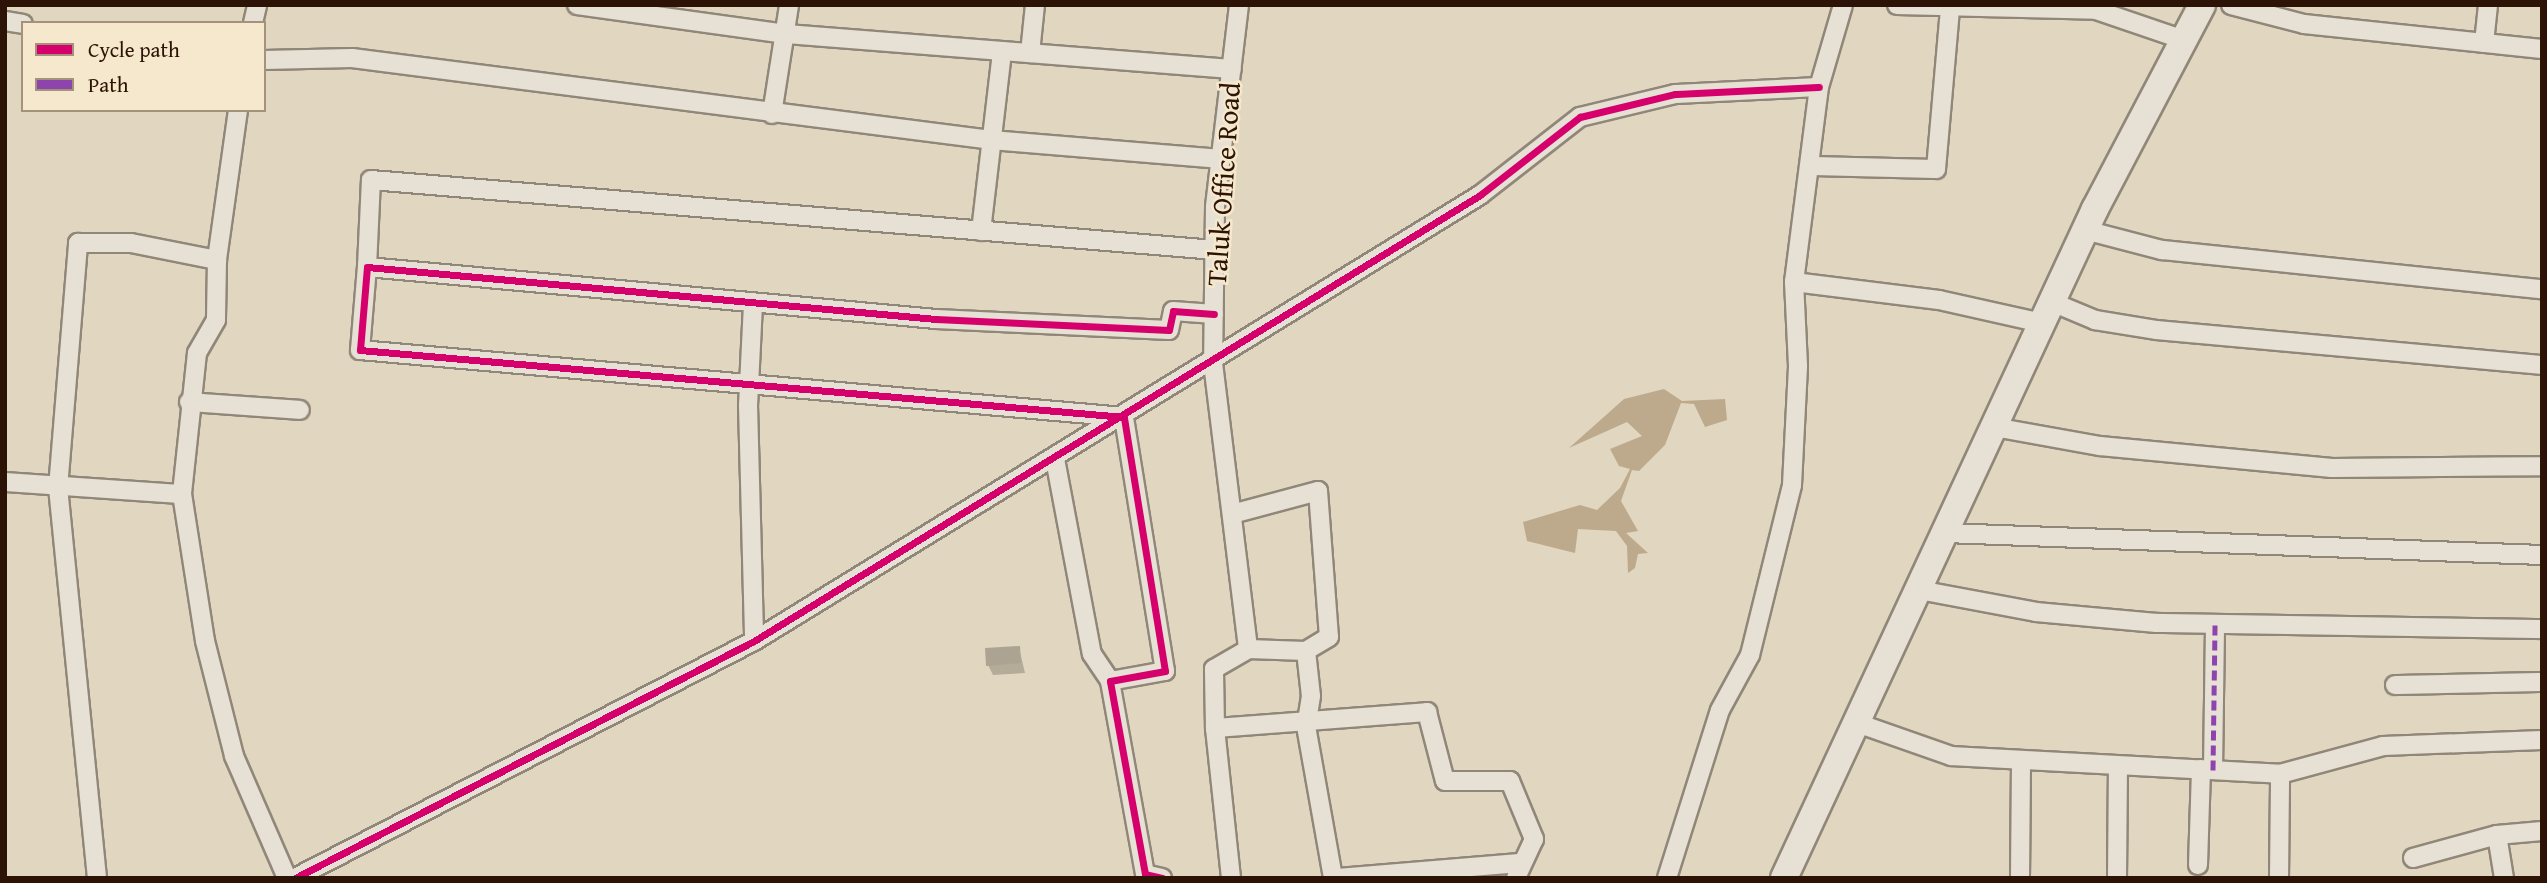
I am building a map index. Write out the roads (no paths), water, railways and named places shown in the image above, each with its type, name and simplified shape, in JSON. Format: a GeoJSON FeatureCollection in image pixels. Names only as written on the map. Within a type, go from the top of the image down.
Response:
{"type":"FeatureCollection","features":[{"type":"Feature","properties":{"kind":"main road"},"geometry":{"type":"LineString","coordinates":[[1784,878],[2085,230],[2202,5]]}},
{"type":"Feature","properties":{"kind":"street"},"geometry":{"type":"LineString","coordinates":[[577,5],[786,34],[1232,69]]}},
{"type":"Feature","properties":{"kind":"street"},"geometry":{"type":"LineString","coordinates":[[772,114],[789,5]]}},
{"type":"Feature","properties":{"kind":"street"},"geometry":{"type":"LineString","coordinates":[[1030,53],[1035,5]]}},
{"type":"Feature","properties":{"kind":"street","name":"Taluk Office Road"},"geometry":{"type":"LineString","coordinates":[[1239,5],[1221,159],[1215,250],[1213,363],[1248,649]]}},
{"type":"Feature","properties":{"kind":"street"},"geometry":{"type":"LineString","coordinates":[[1667,878],[1720,710],[1749,655],[1792,485],[1798,366],[1794,282],[1812,166],[1819,87],[1843,5]]}},
{"type":"Feature","properties":{"kind":"street"},"geometry":{"type":"LineString","coordinates":[[1897,5],[1950,10],[2096,7],[2183,40]]}},
{"type":"Feature","properties":{"kind":"street"},"geometry":{"type":"LineString","coordinates":[[2231,5],[2304,24],[2542,49]]}},
{"type":"Feature","properties":{"kind":"street"},"geometry":{"type":"LineString","coordinates":[[2484,43],[2488,5]]}},
{"type":"Feature","properties":{"kind":"street"},"geometry":{"type":"LineString","coordinates":[[1812,166],[1937,169],[1950,10]]}},
{"type":"Feature","properties":{"kind":"street"},"geometry":{"type":"LineString","coordinates":[[981,231],[1002,51]]}},
{"type":"Feature","properties":{"kind":"street"},"geometry":{"type":"LineString","coordinates":[[266,60],[352,58],[991,140],[1221,159]]}},
{"type":"Feature","properties":{"kind":"street"},"geometry":{"type":"LineString","coordinates":[[295,878],[754,640],[1125,417],[1480,195],[1580,117],[1675,94],[1819,87]]}},
{"type":"Feature","properties":{"kind":"street"},"geometry":{"type":"LineString","coordinates":[[238,112],[217,260],[216,320],[197,353],[189,402],[182,494],[205,641],[234,756],[287,878]]}},
{"type":"Feature","properties":{"kind":"street"},"geometry":{"type":"LineString","coordinates":[[1125,417],[748,389],[360,350],[371,180],[1215,250]]}},
{"type":"Feature","properties":{"kind":"street"},"geometry":{"type":"LineString","coordinates":[[2085,230],[2162,250],[2542,289]]}},
{"type":"Feature","properties":{"kind":"street"},"geometry":{"type":"LineString","coordinates":[[97,878],[58,488],[78,243],[131,243],[217,260]]}},
{"type":"Feature","properties":{"kind":"street"},"geometry":{"type":"LineString","coordinates":[[367,267],[753,304],[1170,330],[1173,311],[1214,314]]}},
{"type":"Feature","properties":{"kind":"street"},"geometry":{"type":"LineString","coordinates":[[1794,282],[2047,312],[2157,330],[2542,365]]}},
{"type":"Feature","properties":{"kind":"street"},"geometry":{"type":"LineString","coordinates":[[753,304],[748,389],[754,640]]}},
{"type":"Feature","properties":{"kind":"street"},"geometry":{"type":"LineString","coordinates":[[189,402],[300,410]]}},
{"type":"Feature","properties":{"kind":"street"},"geometry":{"type":"LineString","coordinates":[[1110,681],[1164,671],[1125,417]]}},
{"type":"Feature","properties":{"kind":"street"},"geometry":{"type":"LineString","coordinates":[[1994,427],[2100,446],[2332,468],[2542,466]]}},
{"type":"Feature","properties":{"kind":"street"},"geometry":{"type":"LineString","coordinates":[[1055,459],[1091,654],[1110,681],[1145,874],[1162,878]]}},
{"type":"Feature","properties":{"kind":"street"},"geometry":{"type":"LineString","coordinates":[[5,482],[58,488],[182,494]]}},
{"type":"Feature","properties":{"kind":"street"},"geometry":{"type":"LineString","coordinates":[[1231,878],[1215,728],[1214,669],[1248,649],[1306,651],[1329,637],[1318,491],[1232,514]]}},
{"type":"Feature","properties":{"kind":"street"},"geometry":{"type":"LineString","coordinates":[[1945,533],[2542,555]]}},
{"type":"Feature","properties":{"kind":"street"},"geometry":{"type":"LineString","coordinates":[[1919,590],[2036,612],[2215,625],[2542,629]]}},
{"type":"Feature","properties":{"kind":"street"},"geometry":{"type":"LineString","coordinates":[[2198,865],[2207,770],[2215,625]]}},
{"type":"Feature","properties":{"kind":"street"},"geometry":{"type":"LineString","coordinates":[[1215,728],[1306,726],[1427,712],[1445,781],[1510,781],[1534,839],[1519,870],[1336,878],[1306,726],[1311,696],[1306,651]]}},
{"type":"Feature","properties":{"kind":"street"},"geometry":{"type":"LineString","coordinates":[[2395,685],[2542,682]]}},
{"type":"Feature","properties":{"kind":"street"},"geometry":{"type":"LineString","coordinates":[[1857,723],[1951,756],[2118,769],[2280,774],[2383,746],[2542,740]]}},
{"type":"Feature","properties":{"kind":"street"},"geometry":{"type":"LineString","coordinates":[[2020,878],[2021,761]]}},
{"type":"Feature","properties":{"kind":"street"},"geometry":{"type":"LineString","coordinates":[[2117,878],[2118,769]]}},
{"type":"Feature","properties":{"kind":"street"},"geometry":{"type":"LineString","coordinates":[[2279,878],[2280,774]]}},
{"type":"Feature","properties":{"kind":"street"},"geometry":{"type":"LineString","coordinates":[[2413,858],[2497,835],[2542,831]]}},
{"type":"Feature","properties":{"kind":"street"},"geometry":{"type":"LineString","coordinates":[[2497,835],[2504,878]]}}]}
